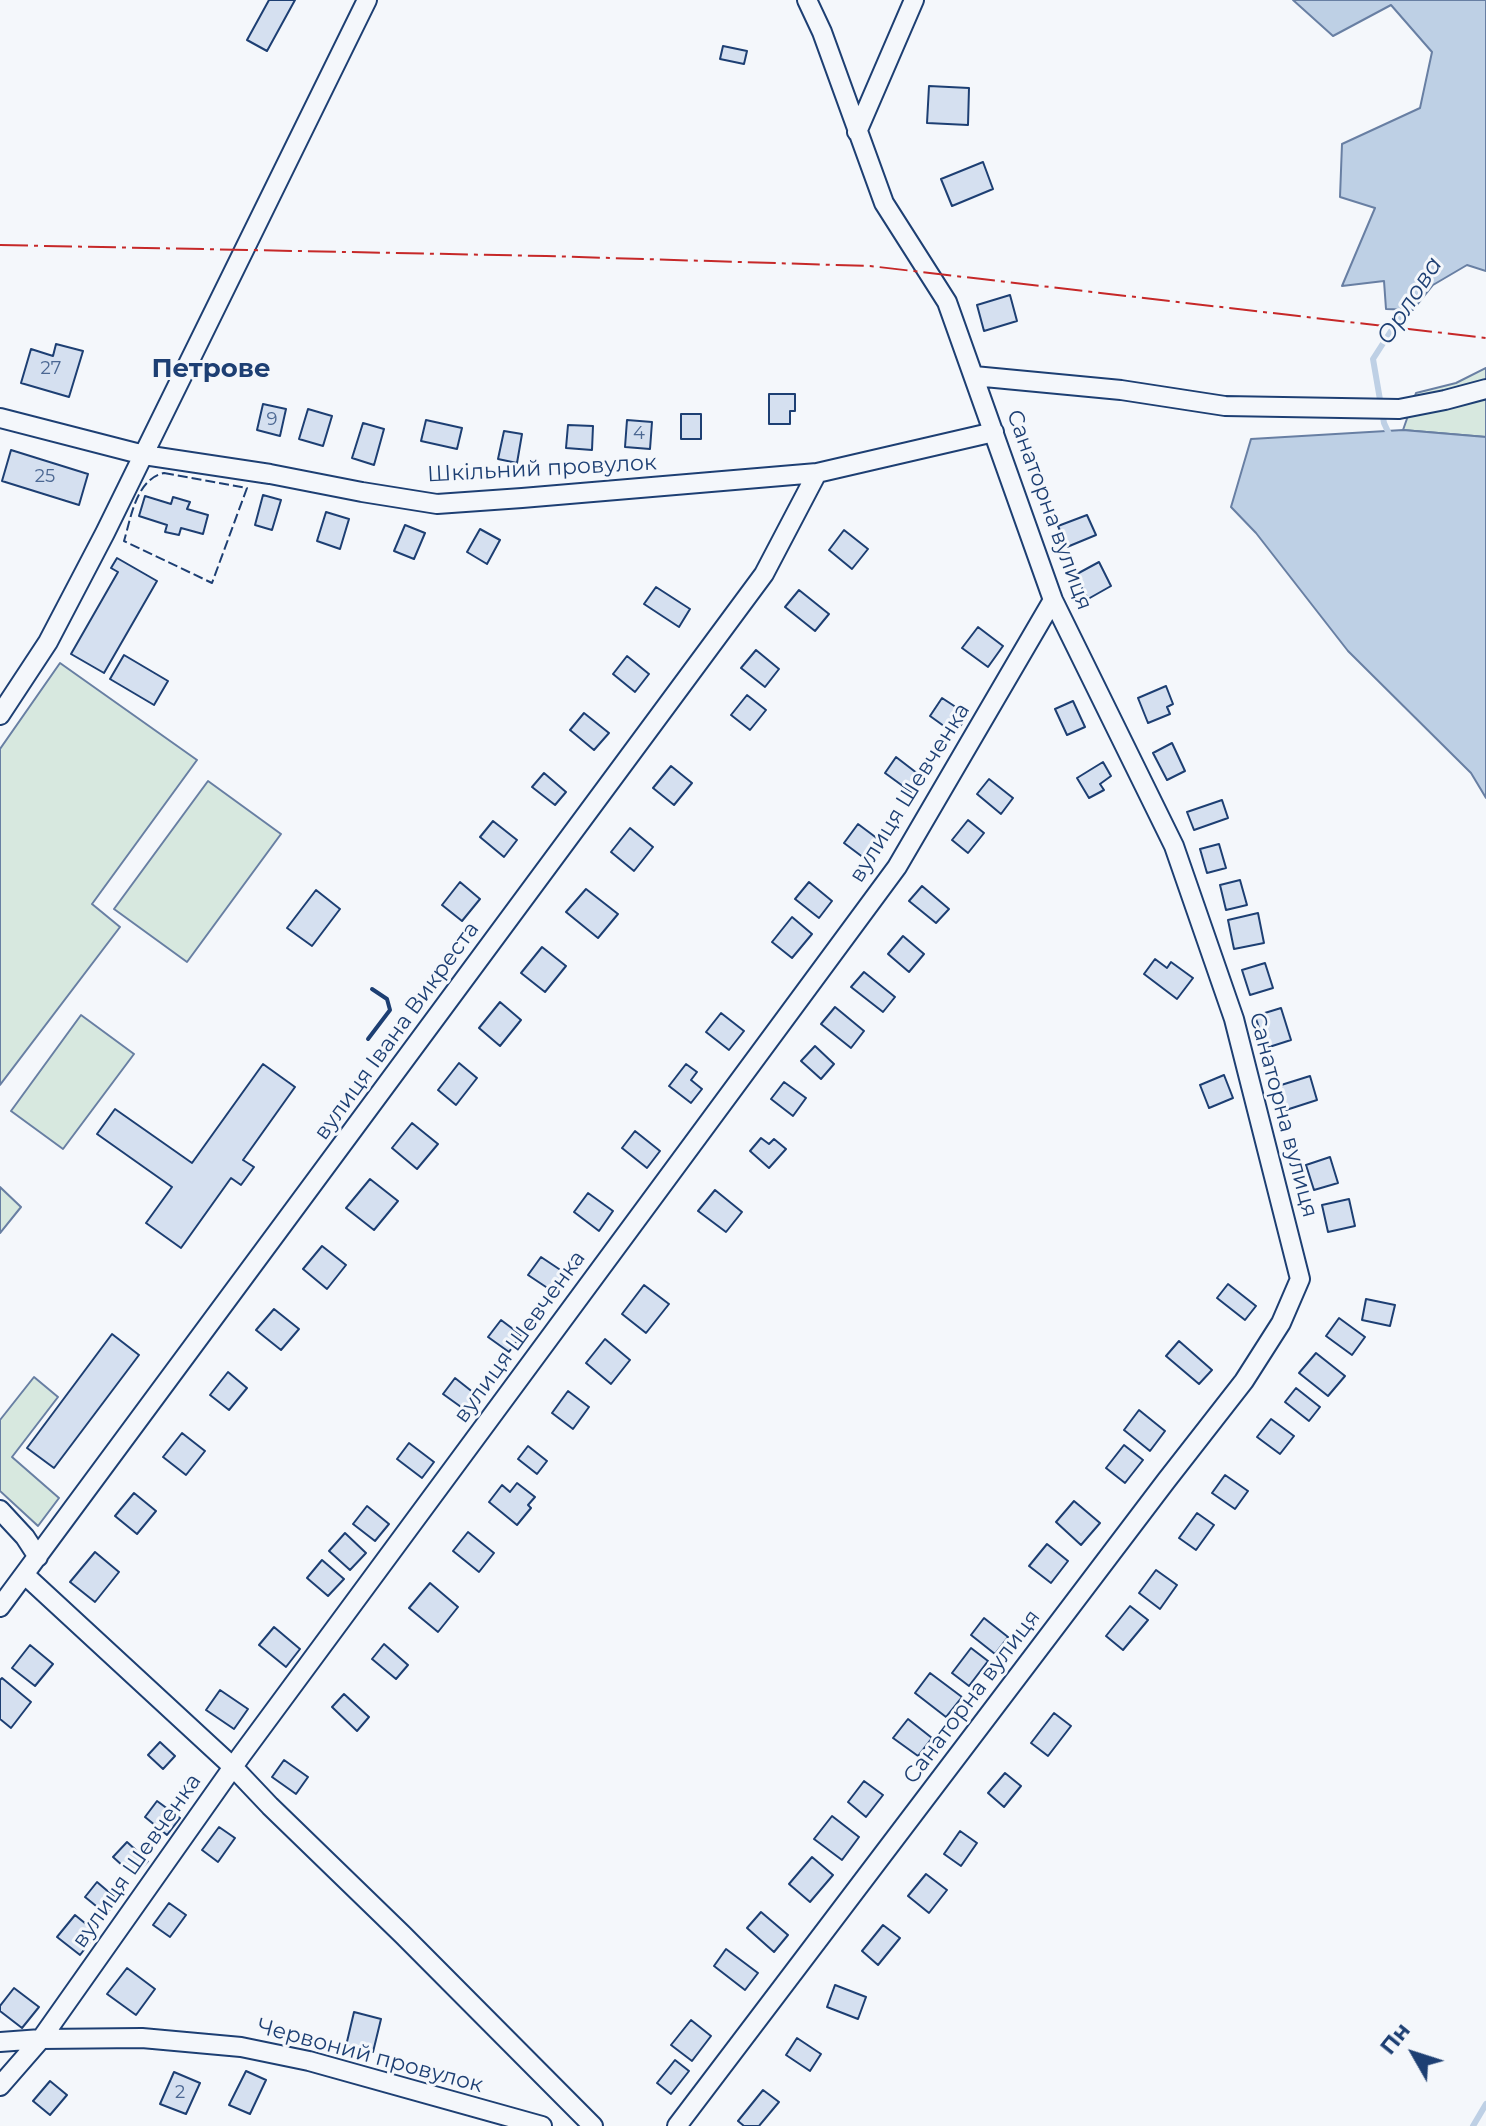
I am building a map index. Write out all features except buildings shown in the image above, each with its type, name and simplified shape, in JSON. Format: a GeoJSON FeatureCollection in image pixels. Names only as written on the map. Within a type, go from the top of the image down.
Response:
{"type":"FeatureCollection","features":[{"type":"Feature","properties":{"kind":"street"},"geometry":{"type":"LineString","coordinates":[[0,715],[48,642],[144,455],[367,0]]}},
{"type":"Feature","properties":{"kind":"street","name":"Санаторна вулиця"},"geometry":{"type":"LineString","coordinates":[[677,2126],[1244,1381],[1281,1323],[1300,1279],[1234,1019],[1174,846],[1053,600],[947,302],[884,203],[822,32],[807,0]]}},
{"type":"Feature","properties":{"kind":"street"},"geometry":{"type":"LineString","coordinates":[[857,132],[914,0]]}},
{"type":"Feature","properties":{"kind":"street"},"geometry":{"type":"LineString","coordinates":[[974,376],[1121,390],[1225,406],[1399,409],[1486,389]]}},
{"type":"Feature","properties":{"kind":"street","name":"Шкільний провулок"},"geometry":{"type":"LineString","coordinates":[[0,418],[144,455],[437,504],[817,473],[994,432]]}},
{"type":"Feature","properties":{"kind":"street","name":"вулиця Івана Викреста"},"geometry":{"type":"LineString","coordinates":[[0,1607],[764,574],[817,473]]}},
{"type":"Feature","properties":{"kind":"street","name":"вулиця Шевченка"},"geometry":{"type":"LineString","coordinates":[[0,2086],[41,2039],[233,1767],[897,867],[1053,600]]}},
{"type":"Feature","properties":{"kind":"street"},"geometry":{"type":"LineString","coordinates":[[0,1510],[25,1537],[38,1557]]}},
{"type":"Feature","properties":{"kind":"street"},"geometry":{"type":"LineString","coordinates":[[25,1575],[233,1767],[593,2126]]}},
{"type":"Feature","properties":{"kind":"street","name":"Червоний провулок"},"geometry":{"type":"LineString","coordinates":[[0,2042],[142,2038],[241,2047],[309,2061],[542,2126]]}},
{"type":"Feature","properties":{"kind":"shaded area"},"geometry":{"type":"Polygon","coordinates":[[[1486,368],[1486,437],[1403,430],[1416,393],[1456,383],[1486,368]]]}},
{"type":"Feature","properties":{"kind":"shaded area"},"geometry":{"type":"Polygon","coordinates":[[[60,663],[197,760],[92,904],[120,927],[0,1085],[0,749],[60,663]]]}},
{"type":"Feature","properties":{"kind":"shaded area"},"geometry":{"type":"Polygon","coordinates":[[[208,781],[281,834],[187,962],[114,909],[208,781]]]}},
{"type":"Feature","properties":{"kind":"shaded area"},"geometry":{"type":"Polygon","coordinates":[[[81,1015],[134,1054],[63,1149],[11,1111],[81,1015]]]}},
{"type":"Feature","properties":{"kind":"shaded area"},"geometry":{"type":"Polygon","coordinates":[[[0,1187],[21,1207],[0,1233],[0,1187]]]}},
{"type":"Feature","properties":{"kind":"shaded area"},"geometry":{"type":"Polygon","coordinates":[[[34,1377],[58,1397],[12,1457],[59,1498],[38,1526],[0,1491],[0,1420],[34,1377]]]}},
{"type":"Feature","properties":{"kind":"water"},"geometry":{"type":"Polygon","coordinates":[[[1293,0],[1486,0],[1486,271],[1467,265],[1433,285],[1413,310],[1386,309],[1384,281],[1342,286],[1375,208],[1340,197],[1342,144],[1420,108],[1432,52],[1391,5],[1333,36],[1293,0]]]}},
{"type":"Feature","properties":{"kind":"water"},"geometry":{"type":"Polygon","coordinates":[[[1403,430],[1486,437],[1486,798],[1471,773],[1348,651],[1256,533],[1231,507],[1251,439],[1403,430]]]}},
{"type":"Feature","properties":{"kind":"waterway","name":"Орлова"},"geometry":{"type":"LineString","coordinates":[[1390,436],[1384,423],[1373,359],[1409,303]]}},
{"type":"Feature","properties":{"kind":"waterway","name":"Орлова"},"geometry":{"type":"LineString","coordinates":[[1473,2126],[1486,2104]]}},
{"type":"Feature","properties":{"kind":"fence"},"geometry":{"type":"LineString","coordinates":[[164,473],[247,488],[212,583],[124,541],[141,491],[147,483],[164,473]]}},
{"type":"Feature","properties":{"kind":"wall"},"geometry":{"type":"LineString","coordinates":[[368,1039],[390,1010],[387,999],[372,989]]}},
{"type":"Feature","properties":{"kind":"power"},"geometry":{"type":"LineString","coordinates":[[0,245],[870,266],[1486,338]]}},
{"type":"Feature","properties":{"kind":"district","name":"Петрове"},"geometry":{"type":"Point","coordinates":[211,369]}}]}
